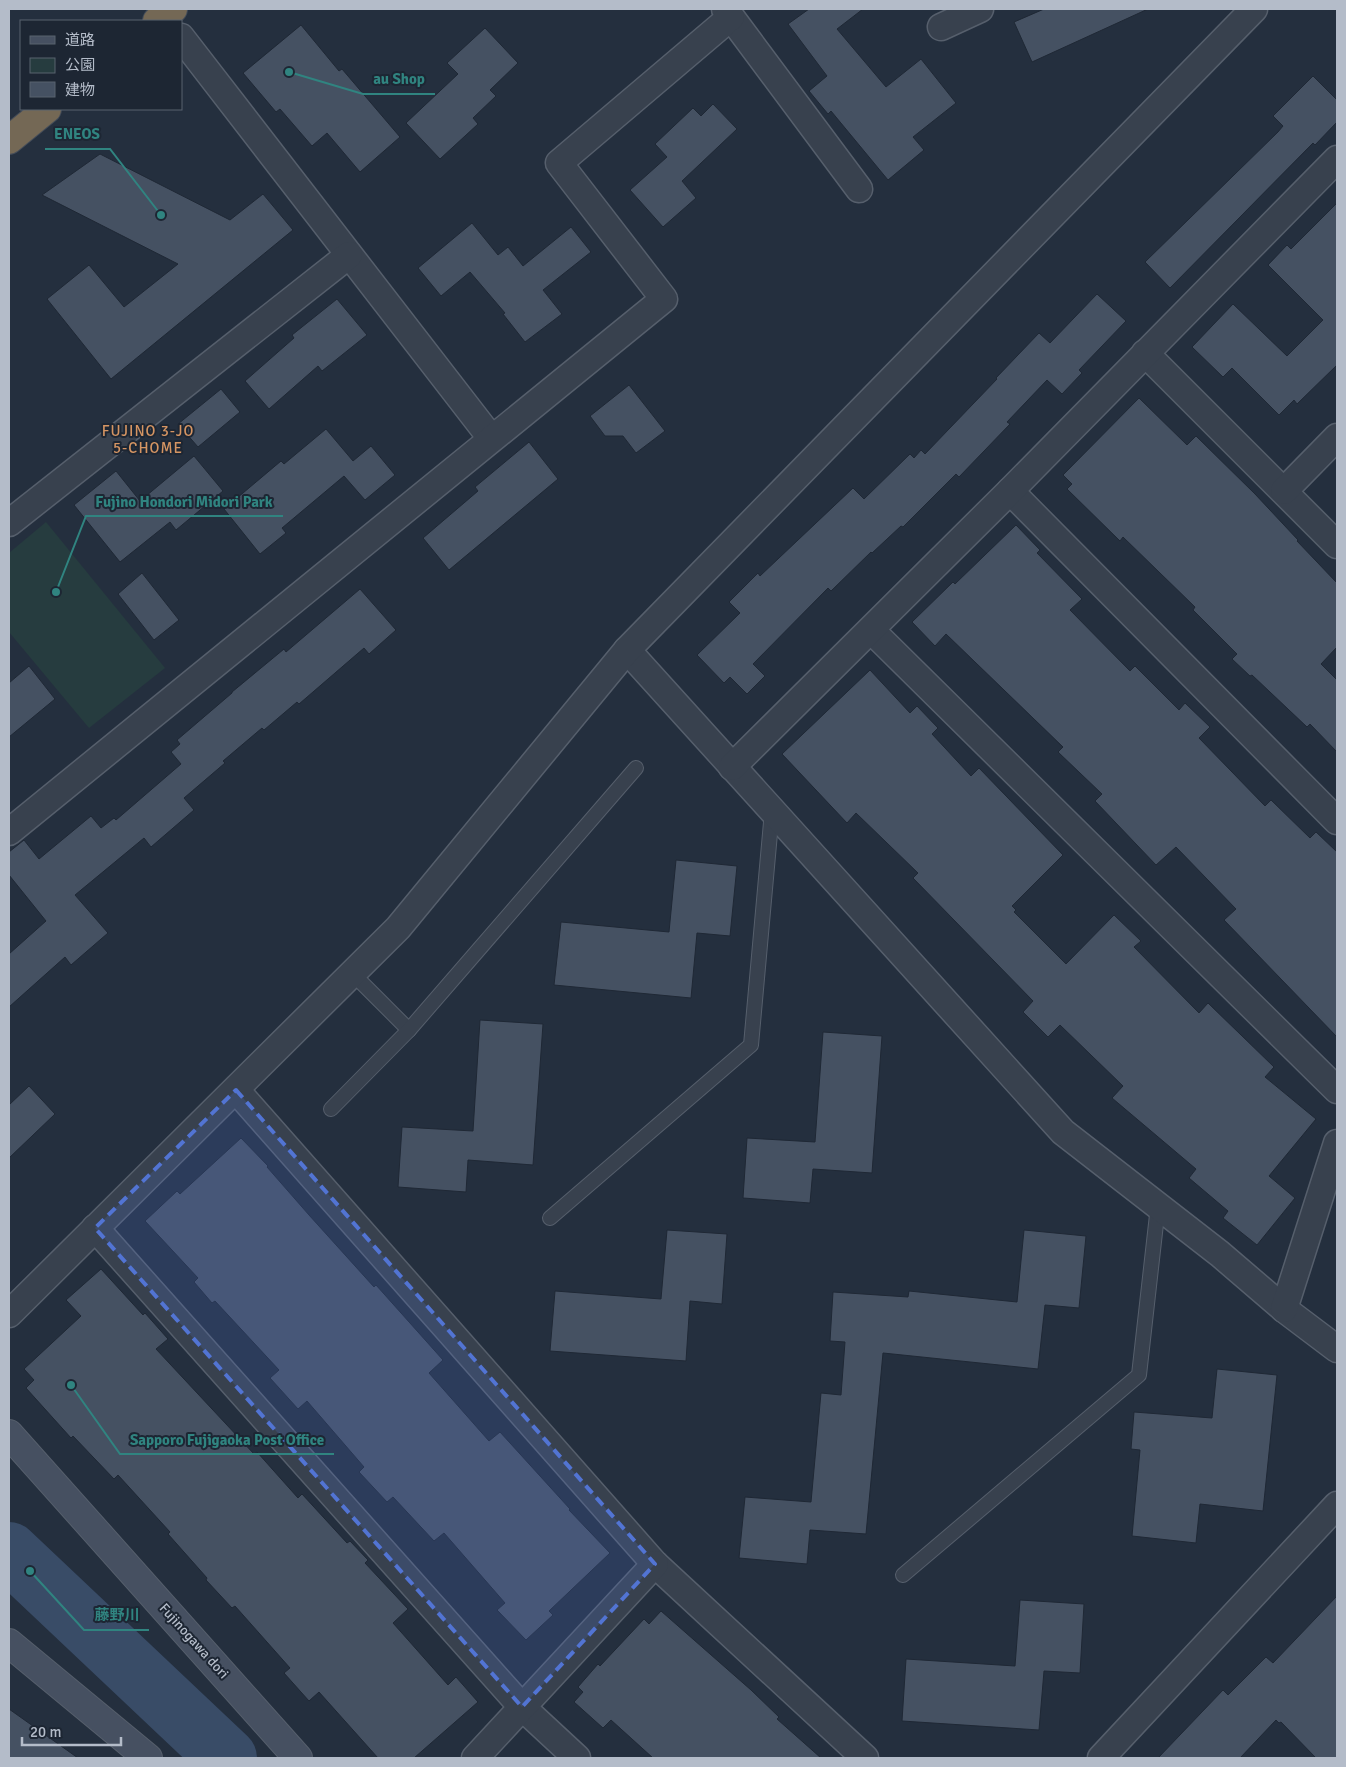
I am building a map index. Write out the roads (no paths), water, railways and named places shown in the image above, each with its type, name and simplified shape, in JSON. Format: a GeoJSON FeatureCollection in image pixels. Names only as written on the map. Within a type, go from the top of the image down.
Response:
{"type":"FeatureCollection","features":[{"type":"Feature","properties":{"kind":"highway"},"geometry":{"type":"LineString","coordinates":[[9,140],[47,110]]}},
{"type":"Feature","properties":{"kind":"street"},"geometry":{"type":"LineString","coordinates":[[941,27],[980,9]]}},
{"type":"Feature","properties":{"kind":"street"},"geometry":{"type":"LineString","coordinates":[[9,1314],[398,928],[627,650],[1254,9]]}},
{"type":"Feature","properties":{"kind":"street"},"geometry":{"type":"LineString","coordinates":[[9,832],[491,438],[664,300],[559,162],[728,13],[859,189]]}},
{"type":"Feature","properties":{"kind":"street"},"geometry":{"type":"LineString","coordinates":[[182,38],[491,438]]}},
{"type":"Feature","properties":{"kind":"street"},"geometry":{"type":"LineString","coordinates":[[732,767],[1010,491],[1337,159]]}},
{"type":"Feature","properties":{"kind":"street"},"geometry":{"type":"LineString","coordinates":[[9,523],[349,254]]}},
{"type":"Feature","properties":{"kind":"street"},"geometry":{"type":"LineString","coordinates":[[1145,353],[1337,546]]}},
{"type":"Feature","properties":{"kind":"street"},"geometry":{"type":"LineString","coordinates":[[1284,491],[1337,437]]}},
{"type":"Feature","properties":{"kind":"street"},"geometry":{"type":"LineString","coordinates":[[1010,491],[1337,821]]}},
{"type":"Feature","properties":{"kind":"street"},"geometry":{"type":"LineString","coordinates":[[871,630],[1337,1090]]}},
{"type":"Feature","properties":{"kind":"street"},"geometry":{"type":"LineString","coordinates":[[627,650],[1063,1132],[1220,1254],[1284,1308],[1337,1349]]}},
{"type":"Feature","properties":{"kind":"street"},"geometry":{"type":"LineString","coordinates":[[236,1090],[655,1564],[865,1758]]}},
{"type":"Feature","properties":{"kind":"street"},"geometry":{"type":"LineString","coordinates":[[1284,1308],[1337,1142]]}},
{"type":"Feature","properties":{"kind":"street"},"geometry":{"type":"LineString","coordinates":[[95,1228],[522,1707],[577,1758]]}},
{"type":"Feature","properties":{"kind":"street","name":"Fujinogawa dori"},"geometry":{"type":"LineString","coordinates":[[9,1434],[298,1758]]}},
{"type":"Feature","properties":{"kind":"street"},"geometry":{"type":"LineString","coordinates":[[1101,1758],[1337,1505]]}},
{"type":"Feature","properties":{"kind":"street"},"geometry":{"type":"LineString","coordinates":[[475,1758],[655,1564]]}},
{"type":"Feature","properties":{"kind":"street"},"geometry":{"type":"LineString","coordinates":[[9,1643],[148,1758]]}},
{"type":"Feature","properties":{"kind":"lane"},"geometry":{"type":"LineString","coordinates":[[331,1109],[409,1030],[636,768]]}},
{"type":"Feature","properties":{"kind":"lane"},"geometry":{"type":"LineString","coordinates":[[550,1218],[752,1045],[772,811]]}},
{"type":"Feature","properties":{"kind":"lane"},"geometry":{"type":"LineString","coordinates":[[352,973],[409,1030]]}},
{"type":"Feature","properties":{"kind":"lane"},"geometry":{"type":"LineString","coordinates":[[902,1575],[1139,1375],[1158,1206]]}},
{"type":"Feature","properties":{"kind":"waterway"},"geometry":{"type":"LineString","coordinates":[[9,1552],[227,1758]]}},
{"type":"Feature","properties":{"kind":"place","name":"au Shop"},"geometry":{"type":"Point","coordinates":[289,72]}},
{"type":"Feature","properties":{"kind":"place","name":"ENEOS"},"geometry":{"type":"Point","coordinates":[161,215]}},
{"type":"Feature","properties":{"kind":"place","name":"Fujino Hondori Midori Park"},"geometry":{"type":"Point","coordinates":[56,592]}},
{"type":"Feature","properties":{"kind":"place","name":"Sapporo Fujigaoka Post Office"},"geometry":{"type":"Point","coordinates":[71,1385]}},
{"type":"Feature","properties":{"kind":"place","name":"藤野川"},"geometry":{"type":"Point","coordinates":[30,1571]}},
{"type":"Feature","properties":{"kind":"district","name":"FUJINO 3-JO 5-CHOME"},"geometry":{"type":"Point","coordinates":[148,440]}}]}
